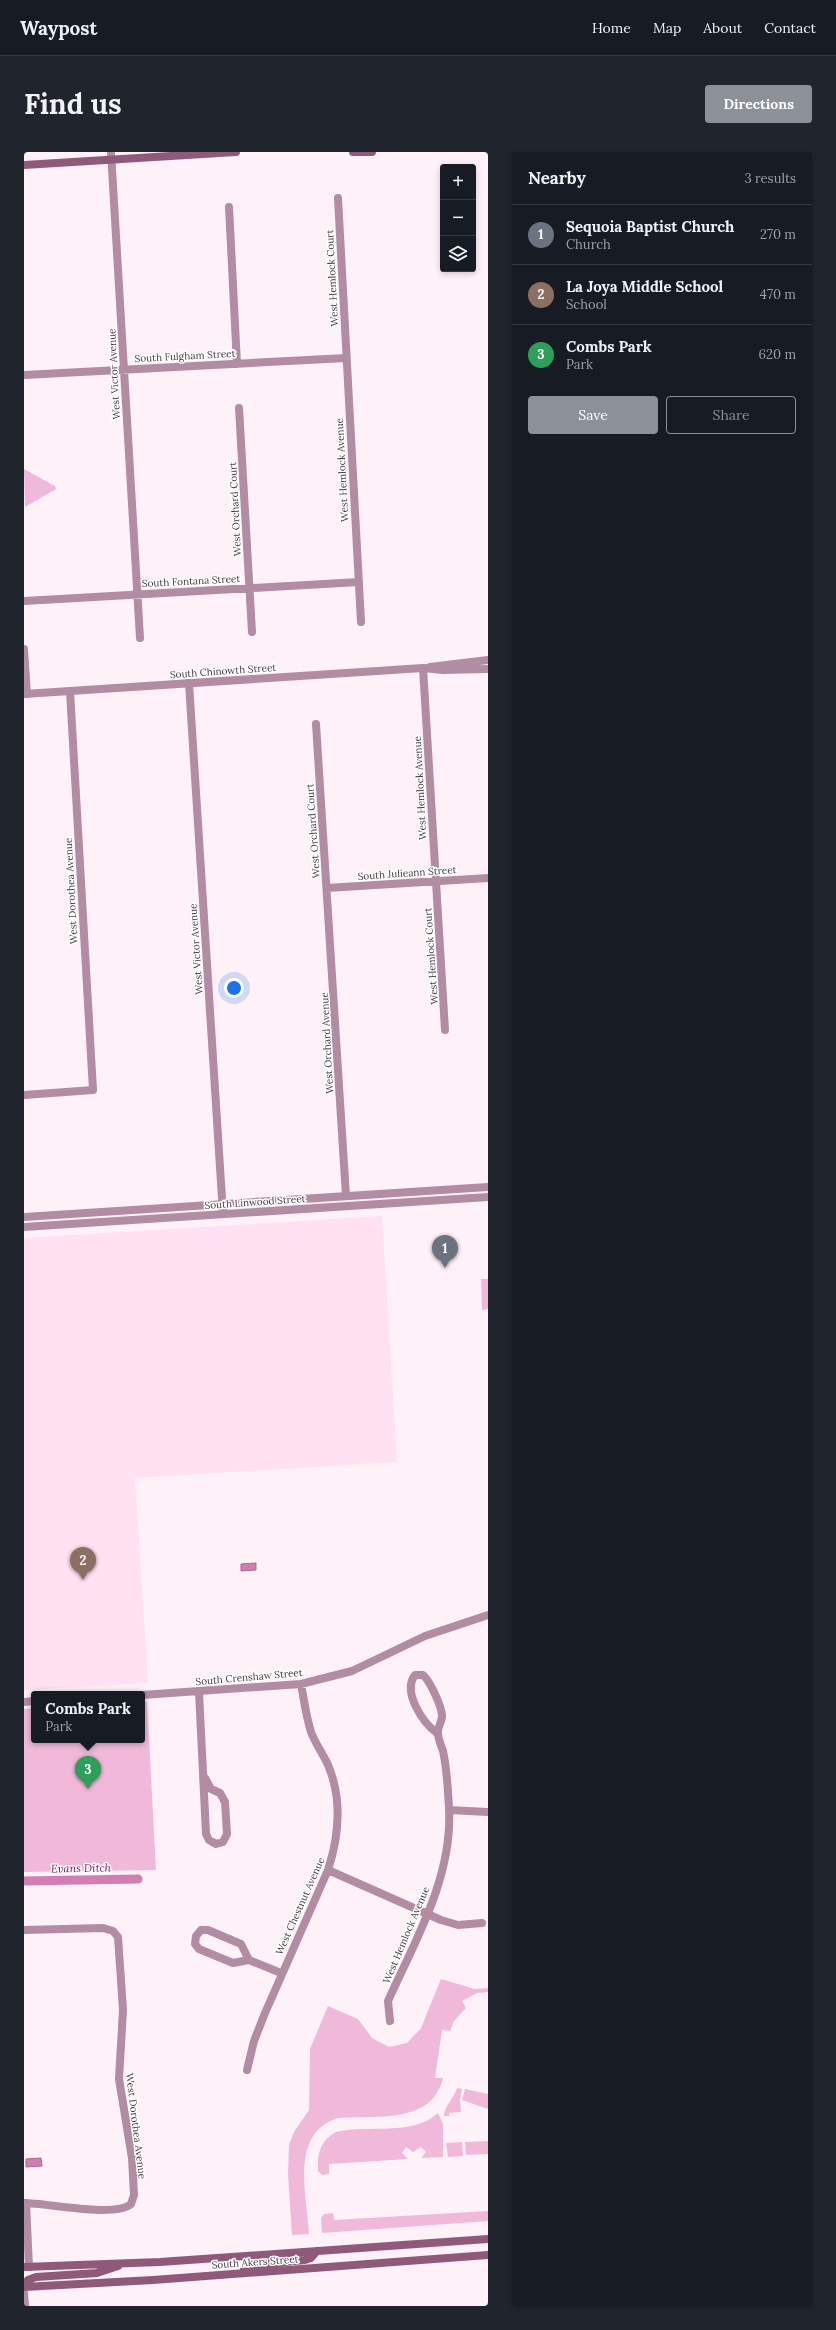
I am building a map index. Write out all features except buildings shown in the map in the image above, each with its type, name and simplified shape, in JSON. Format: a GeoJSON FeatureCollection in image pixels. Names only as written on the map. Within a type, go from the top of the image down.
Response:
{"type":"FeatureCollection","features":[{"type":"Feature","properties":{"kind":"main road"},"geometry":{"type":"LineString","coordinates":[[24,165],[111,156],[236,152]]}},
{"type":"Feature","properties":{"kind":"main road"},"geometry":{"type":"LineString","coordinates":[[353,152],[372,152]]}},
{"type":"Feature","properties":{"kind":"main road","name":"South Akers Street"},"geometry":{"type":"LineString","coordinates":[[26,2269],[488,2239]]}},
{"type":"Feature","properties":{"kind":"main road"},"geometry":{"type":"LineString","coordinates":[[230,2274],[264,2264],[305,2260],[314,2256],[317,2251]]}},
{"type":"Feature","properties":{"kind":"main road","name":"South Akers Street"},"geometry":{"type":"LineString","coordinates":[[24,2286],[230,2274],[488,2256]]}},
{"type":"Feature","properties":{"kind":"main road"},"geometry":{"type":"LineString","coordinates":[[24,2286],[28,2280],[36,2277],[97,2273],[130,2263]]}},
{"type":"Feature","properties":{"kind":"street","name":"West Victor Avenue"},"geometry":{"type":"LineString","coordinates":[[111,156],[140,638]]}},
{"type":"Feature","properties":{"kind":"street","name":"West Hemlock Court"},"geometry":{"type":"LineString","coordinates":[[338,198],[346,358]]}},
{"type":"Feature","properties":{"kind":"street"},"geometry":{"type":"LineString","coordinates":[[229,207],[237,364]]}},
{"type":"Feature","properties":{"kind":"street","name":"South Fulgham Street"},"geometry":{"type":"LineString","coordinates":[[24,375],[346,358]]}},
{"type":"Feature","properties":{"kind":"street","name":"West Hemlock Avenue"},"geometry":{"type":"LineString","coordinates":[[346,358],[359,582]]}},
{"type":"Feature","properties":{"kind":"street","name":"West Orchard Court"},"geometry":{"type":"LineString","coordinates":[[239,408],[252,632]]}},
{"type":"Feature","properties":{"kind":"street"},"geometry":{"type":"LineString","coordinates":[[359,582],[361,622]]}},
{"type":"Feature","properties":{"kind":"street","name":"South Fontana Street"},"geometry":{"type":"LineString","coordinates":[[24,601],[359,582]]}},
{"type":"Feature","properties":{"kind":"street"},"geometry":{"type":"LineString","coordinates":[[24,649],[25,694]]}},
{"type":"Feature","properties":{"kind":"street","name":"South Chinowth Street"},"geometry":{"type":"LineString","coordinates":[[423,668],[442,664],[488,660]]}},
{"type":"Feature","properties":{"kind":"street","name":"West Hemlock Avenue"},"geometry":{"type":"LineString","coordinates":[[423,668],[436,882]]}},
{"type":"Feature","properties":{"kind":"street","name":"South Chinowth Street"},"geometry":{"type":"LineString","coordinates":[[25,694],[423,668],[488,669]]}},
{"type":"Feature","properties":{"kind":"street","name":"West Victor Avenue"},"geometry":{"type":"LineString","coordinates":[[189,683],[221,1204],[223,1214]]}},
{"type":"Feature","properties":{"kind":"street","name":"West Dorothea Avenue"},"geometry":{"type":"LineString","coordinates":[[24,1095],[93,1090],[70,691]]}},
{"type":"Feature","properties":{"kind":"street","name":"West Orchard Court"},"geometry":{"type":"LineString","coordinates":[[316,724],[327,888]]}},
{"type":"Feature","properties":{"kind":"street","name":"South Julieann Street"},"geometry":{"type":"LineString","coordinates":[[327,888],[488,878]]}},
{"type":"Feature","properties":{"kind":"street","name":"West Hemlock Court"},"geometry":{"type":"LineString","coordinates":[[436,882],[445,1030]]}},
{"type":"Feature","properties":{"kind":"street","name":"West Orchard Avenue"},"geometry":{"type":"LineString","coordinates":[[327,888],[346,1196]]}},
{"type":"Feature","properties":{"kind":"street","name":"South Linwood Street"},"geometry":{"type":"LineString","coordinates":[[24,1217],[488,1187]]}},
{"type":"Feature","properties":{"kind":"street"},"geometry":{"type":"LineString","coordinates":[[282,1210],[309,1204],[338,1201],[346,1196]]}},
{"type":"Feature","properties":{"kind":"street","name":"South Linwood Street"},"geometry":{"type":"LineString","coordinates":[[24,1227],[488,1197]]}},
{"type":"Feature","properties":{"kind":"street"},"geometry":{"type":"LineString","coordinates":[[24,1221],[88,1216],[106,1212]]}},
{"type":"Feature","properties":{"kind":"street","name":"South Crenshaw Street"},"geometry":{"type":"LineString","coordinates":[[145,1695],[302,1684],[352,1670],[425,1636],[488,1614]]}},
{"type":"Feature","properties":{"kind":"street"},"geometry":{"type":"LineString","coordinates":[[437,1733],[442,1717],[441,1711],[428,1679],[423,1675],[415,1676],[410,1682],[410,1689],[421,1718],[437,1733],[443,1752],[450,1810],[488,1812]]}},
{"type":"Feature","properties":{"kind":"street","name":"West Chestnut Avenue"},"geometry":{"type":"LineString","coordinates":[[246,2070],[254,2041],[281,1974],[328,1870],[334,1852],[338,1820],[336,1794],[328,1766],[311,1732],[302,1684]]}},
{"type":"Feature","properties":{"kind":"street"},"geometry":{"type":"LineString","coordinates":[[199,1692],[205,1778],[206,1834],[209,1840],[216,1844],[223,1842],[227,1834],[225,1802],[220,1793],[211,1789],[205,1778]]}},
{"type":"Feature","properties":{"kind":"street","name":"West Hemlock Avenue"},"geometry":{"type":"LineString","coordinates":[[390,2020],[388,2001],[427,1914],[444,1864],[450,1810]]}},
{"type":"Feature","properties":{"kind":"street"},"geometry":{"type":"LineString","coordinates":[[328,1870],[427,1914],[458,1925],[482,1923]]}},
{"type":"Feature","properties":{"kind":"street","name":"West Dorothea Avenue"},"geometry":{"type":"LineString","coordinates":[[24,1930],[103,1928],[114,1932],[118,1937],[120,1945],[123,2014],[119,2079],[132,2158],[134,2195],[130,2204],[123,2209],[101,2210],[25,2203]]}},
{"type":"Feature","properties":{"kind":"street"},"geometry":{"type":"LineString","coordinates":[[249,1960],[241,1944],[208,1930],[201,1930],[196,1936],[195,1944],[199,1949],[233,1963],[249,1960],[281,1974]]}},
{"type":"Feature","properties":{"kind":"street"},"geometry":{"type":"LineString","coordinates":[[25,2203],[26,2269]]}},
{"type":"Feature","properties":{"kind":"street"},"geometry":{"type":"LineString","coordinates":[[24,2293],[25,2306]]}},
{"type":"Feature","properties":{"kind":"shaded area"},"geometry":{"type":"Polygon","coordinates":[[[24,469],[55,486],[56,489],[25,507],[24,469]]]}},
{"type":"Feature","properties":{"kind":"shaded area"},"geometry":{"type":"Polygon","coordinates":[[[382,1216],[397,1462],[135,1478],[148,1683],[24,1690],[24,1238],[382,1216]]]}},
{"type":"Feature","properties":{"kind":"shaded area"},"geometry":{"type":"Polygon","coordinates":[[[481,1279],[488,1279],[488,1309],[482,1310],[481,1279]]]}},
{"type":"Feature","properties":{"kind":"shaded area"},"geometry":{"type":"Polygon","coordinates":[[[256,1563],[256,1570],[241,1571],[241,1564],[256,1563]]]}},
{"type":"Feature","properties":{"kind":"shaded area"},"geometry":{"type":"Polygon","coordinates":[[[145,1702],[147,1702],[156,1870],[24,1872],[24,1709],[31,1708],[31,1743],[145,1743],[145,1702]]]}},
{"type":"Feature","properties":{"kind":"shaded area"},"geometry":{"type":"Polygon","coordinates":[[[441,1979],[475,1989],[488,1988],[488,1992],[477,1993],[462,2001],[466,2008],[454,2021],[450,2031],[442,2030],[435,2078],[443,2078],[437,2093],[427,2104],[415,2111],[385,2116],[338,2118],[323,2126],[313,2137],[307,2151],[304,2167],[304,2185],[309,2234],[292,2235],[288,2174],[289,2145],[294,2132],[309,2110],[310,2049],[328,2006],[358,2019],[372,2038],[389,2047],[407,2043],[421,2028],[441,1979]]]}},
{"type":"Feature","properties":{"kind":"shaded area"},"geometry":{"type":"Polygon","coordinates":[[[457,2088],[462,2089],[460,2100],[461,2112],[449,2113],[449,2116],[444,2116],[444,2113],[457,2088]]]}},
{"type":"Feature","properties":{"kind":"shaded area"},"geometry":{"type":"Polygon","coordinates":[[[465,2089],[488,2094],[488,2109],[462,2100],[465,2089]]]}},
{"type":"Feature","properties":{"kind":"shaded area"},"geometry":{"type":"Polygon","coordinates":[[[438,2113],[443,2124],[443,2157],[421,2158],[426,2152],[421,2147],[413,2152],[406,2147],[402,2153],[408,2159],[329,2164],[329,2174],[322,2175],[318,2171],[318,2159],[321,2148],[326,2140],[336,2132],[416,2125],[438,2113]]]}},
{"type":"Feature","properties":{"kind":"shaded area"},"geometry":{"type":"Polygon","coordinates":[[[488,2141],[488,2154],[466,2155],[465,2142],[488,2141]]]}},
{"type":"Feature","properties":{"kind":"shaded area"},"geometry":{"type":"Polygon","coordinates":[[[462,2142],[463,2156],[448,2157],[446,2143],[462,2142]]]}},
{"type":"Feature","properties":{"kind":"shaded area"},"geometry":{"type":"Polygon","coordinates":[[[41,2158],[42,2166],[26,2167],[26,2159],[41,2158]]]}},
{"type":"Feature","properties":{"kind":"shaded area"},"geometry":{"type":"Polygon","coordinates":[[[488,2211],[488,2221],[322,2233],[321,2218],[324,2214],[333,2213],[334,2220],[488,2211]]]}},
{"type":"Feature","properties":{"kind":"waterway","name":"Evans Ditch"},"geometry":{"type":"LineString","coordinates":[[24,1881],[138,1879]]}},
{"type":"Feature","properties":{"kind":"place","name":"Sequoia Baptist Church"},"geometry":{"type":"Point","coordinates":[445,1268]}},
{"type":"Feature","properties":{"kind":"place","name":"La Joya Middle School"},"geometry":{"type":"Point","coordinates":[83,1580]}},
{"type":"Feature","properties":{"kind":"place","name":"Combs Park"},"geometry":{"type":"Point","coordinates":[88,1789]}}]}
